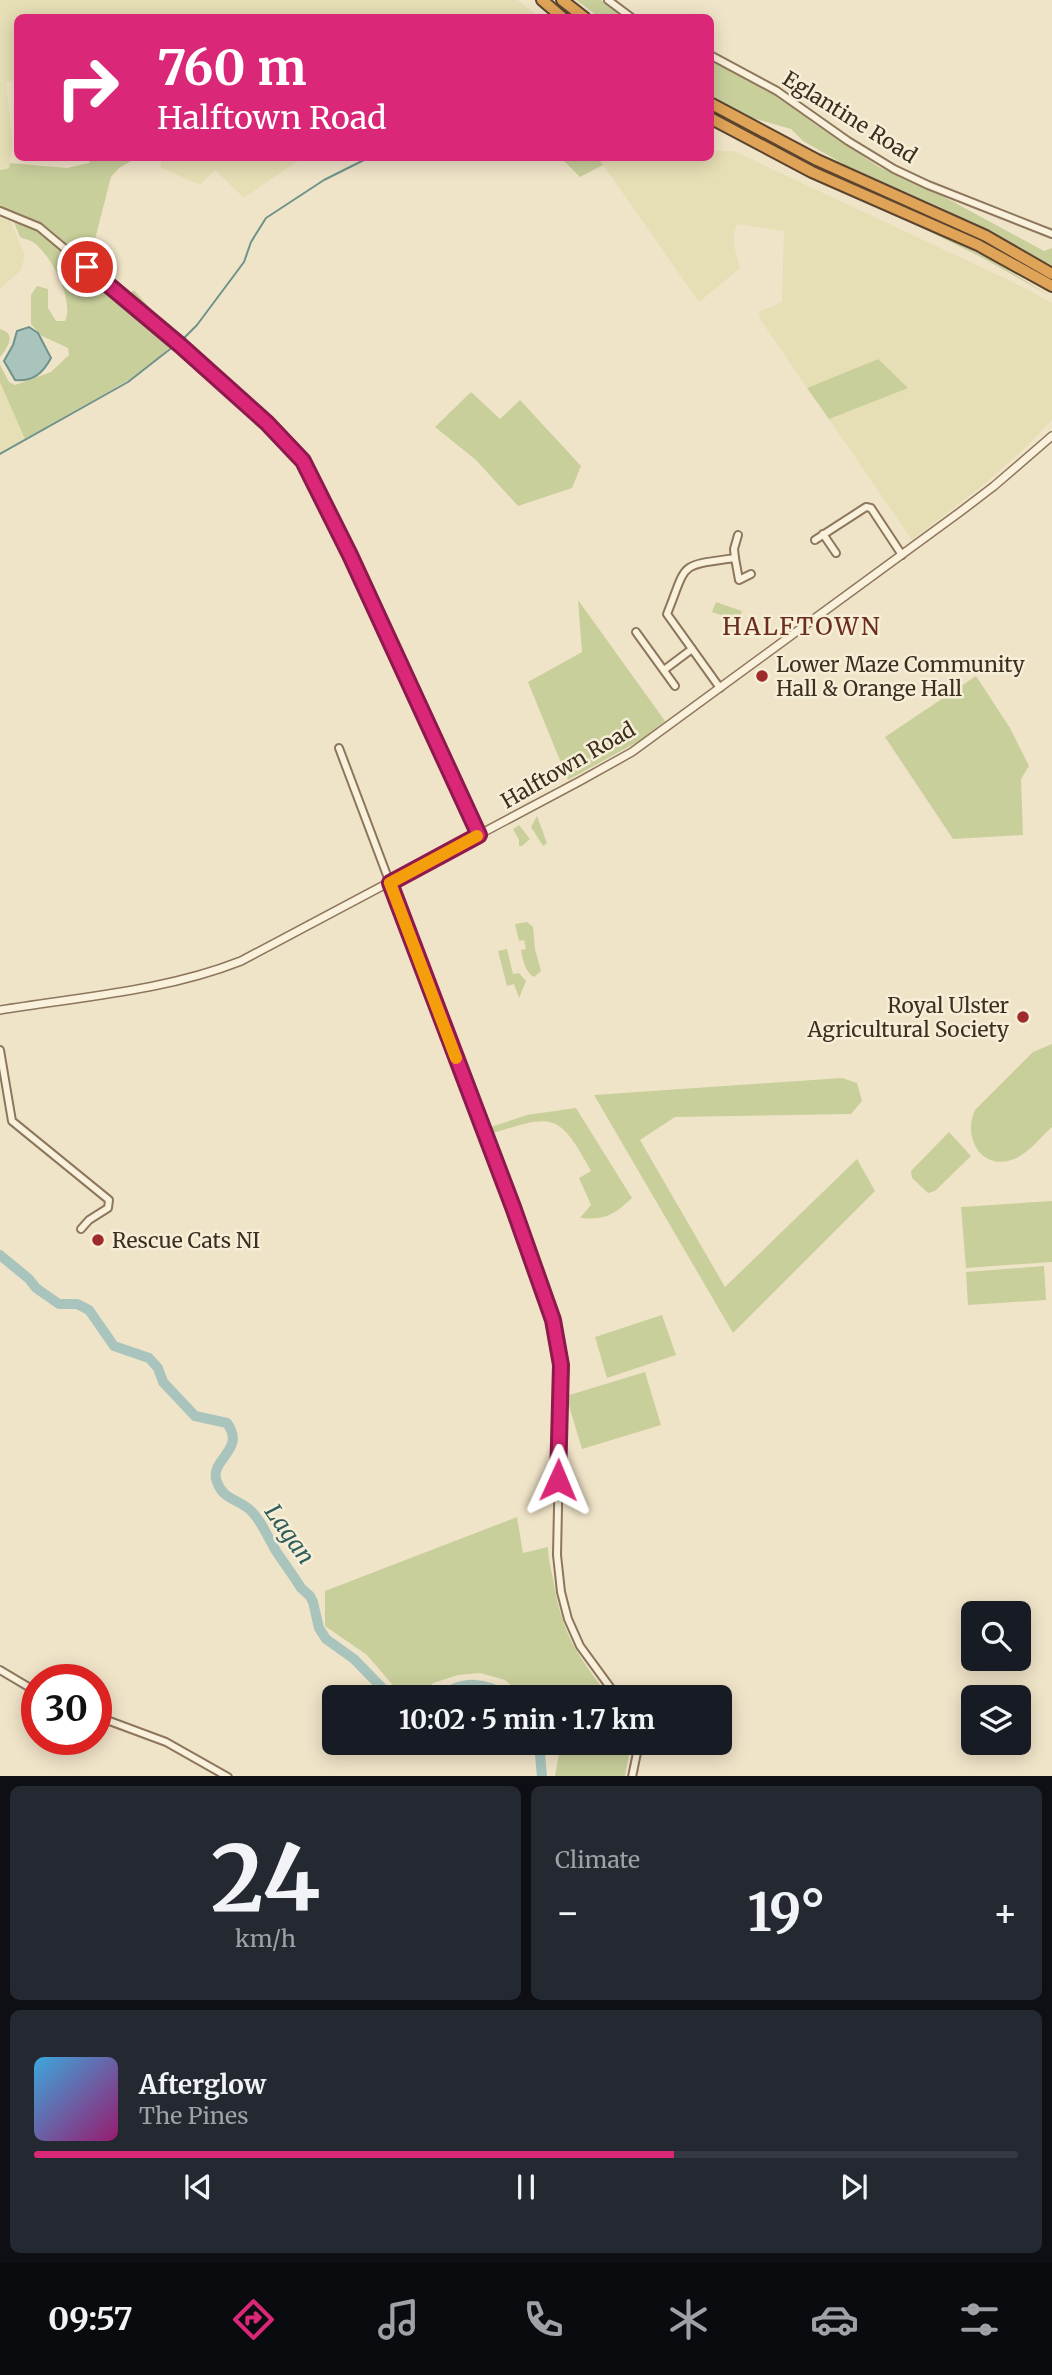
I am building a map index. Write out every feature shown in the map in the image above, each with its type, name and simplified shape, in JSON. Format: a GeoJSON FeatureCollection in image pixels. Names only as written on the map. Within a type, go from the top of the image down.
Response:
{"type":"FeatureCollection","features":[{"type":"Feature","properties":{"kind":"highway"},"geometry":{"type":"LineString","coordinates":[[542,0],[558,14]]}},
{"type":"Feature","properties":{"kind":"highway"},"geometry":{"type":"LineString","coordinates":[[562,0],[580,14]]}},
{"type":"Feature","properties":{"kind":"highway"},"geometry":{"type":"LineString","coordinates":[[714,105],[817,160],[986,236],[1052,274]]}},
{"type":"Feature","properties":{"kind":"highway"},"geometry":{"type":"LineString","coordinates":[[714,120],[813,172],[978,245],[1052,286]]}},
{"type":"Feature","properties":{"kind":"street"},"geometry":{"type":"LineString","coordinates":[[608,0],[627,14]]}},
{"type":"Feature","properties":{"kind":"street","name":"Eglantine Road"},"geometry":{"type":"LineString","coordinates":[[714,57],[777,91],[848,141],[894,169],[1052,234]]}},
{"type":"Feature","properties":{"kind":"street"},"geometry":{"type":"LineString","coordinates":[[0,211],[30,222],[60,244],[180,345],[267,423],[303,461],[479,835]]}},
{"type":"Feature","properties":{"kind":"street","name":"Halftown Road"},"geometry":{"type":"LineString","coordinates":[[0,1010],[127,991],[236,964],[632,752],[994,486],[1052,437]]}},
{"type":"Feature","properties":{"kind":"street"},"geometry":{"type":"LineString","coordinates":[[815,540],[866,507],[871,508],[902,555]]}},
{"type":"Feature","properties":{"kind":"street"},"geometry":{"type":"LineString","coordinates":[[823,534],[835,553]]}},
{"type":"Feature","properties":{"kind":"street"},"geometry":{"type":"LineString","coordinates":[[738,535],[734,549],[739,580],[751,575]]}},
{"type":"Feature","properties":{"kind":"street"},"geometry":{"type":"LineString","coordinates":[[720,688],[667,614],[679,578],[688,568],[696,564],[735,558]]}},
{"type":"Feature","properties":{"kind":"street"},"geometry":{"type":"LineString","coordinates":[[636,632],[675,686]]}},
{"type":"Feature","properties":{"kind":"street"},"geometry":{"type":"LineString","coordinates":[[664,670],[692,649]]}},
{"type":"Feature","properties":{"kind":"street"},"geometry":{"type":"LineString","coordinates":[[339,748],[553,1320],[561,1365],[557,1555],[561,1592],[568,1619],[580,1646],[608,1685]]}},
{"type":"Feature","properties":{"kind":"street"},"geometry":{"type":"LineString","coordinates":[[0,1050],[12,1121],[109,1200],[108,1208],[89,1220],[81,1229]]}},
{"type":"Feature","properties":{"kind":"street"},"geometry":{"type":"LineString","coordinates":[[0,1670],[21,1682]]}},
{"type":"Feature","properties":{"kind":"street"},"geometry":{"type":"LineString","coordinates":[[112,1722],[166,1742],[228,1776]]}},
{"type":"Feature","properties":{"kind":"street"},"geometry":{"type":"LineString","coordinates":[[632,1776],[636,1755]]}},
{"type":"Feature","properties":{"kind":"shaded area"},"geometry":{"type":"Polygon","coordinates":[[[0,0],[517,0],[536,14],[14,14],[14,80],[6,82],[13,147],[9,167],[0,169],[0,0]]]}},
{"type":"Feature","properties":{"kind":"shaded area"},"geometry":{"type":"Polygon","coordinates":[[[714,151],[734,151],[1052,303],[1052,420],[987,482],[912,540],[829,419],[907,387],[877,359],[807,388],[760,319],[759,312],[782,302],[784,231],[737,224],[734,245],[740,268],[699,302],[600,161],[714,161],[714,151]]]}},
{"type":"Feature","properties":{"kind":"shaded area"},"geometry":{"type":"Polygon","coordinates":[[[162,161],[298,161],[244,198],[215,170],[200,185],[160,167],[162,161]]]}},
{"type":"Feature","properties":{"kind":"shaded area"},"geometry":{"type":"Polygon","coordinates":[[[0,218],[11,222],[25,256],[21,270],[0,289],[0,218]]]}},
{"type":"Feature","properties":{"kind":"shaded area"},"geometry":{"type":"Polygon","coordinates":[[[0,373],[27,439],[0,454],[0,373]]]}},
{"type":"Feature","properties":{"kind":"green space"},"geometry":{"type":"Polygon","coordinates":[[[576,0],[601,0],[621,14],[595,14],[576,0]]]}},
{"type":"Feature","properties":{"kind":"green space"},"geometry":{"type":"Polygon","coordinates":[[[714,60],[773,93],[879,167],[939,194],[1044,251],[1052,248],[1052,267],[942,208],[845,165],[803,141],[791,129],[745,116],[714,97],[714,60]]]}},
{"type":"Feature","properties":{"kind":"green space"},"geometry":{"type":"Polygon","coordinates":[[[131,161],[111,177],[87,270],[125,296],[134,290],[177,339],[161,356],[129,380],[25,439],[0,382],[0,365],[9,382],[15,385],[51,372],[69,355],[68,348],[42,336],[31,324],[31,295],[37,286],[48,289],[48,308],[56,321],[65,321],[67,301],[59,277],[46,255],[31,241],[20,237],[10,212],[0,207],[0,170],[9,168],[10,163],[67,168],[89,163],[131,161]]]}},
{"type":"Feature","properties":{"kind":"green space"},"geometry":{"type":"Polygon","coordinates":[[[564,161],[600,161],[603,165],[580,177],[564,161]]]}},
{"type":"Feature","properties":{"kind":"green space"},"geometry":{"type":"Polygon","coordinates":[[[921,225],[988,258],[1052,297],[920,227],[921,225]]]}},
{"type":"Feature","properties":{"kind":"green space"},"geometry":{"type":"Polygon","coordinates":[[[0,329],[10,337],[0,357],[0,329]]]}},
{"type":"Feature","properties":{"kind":"green space"},"geometry":{"type":"Polygon","coordinates":[[[878,359],[908,388],[829,419],[807,388],[878,359]]]}},
{"type":"Feature","properties":{"kind":"green space"},"geometry":{"type":"Polygon","coordinates":[[[471,392],[500,419],[520,400],[581,466],[572,488],[518,506],[476,460],[435,427],[471,392]]]}},
{"type":"Feature","properties":{"kind":"green space"},"geometry":{"type":"Polygon","coordinates":[[[578,600],[665,721],[641,740],[568,780],[528,682],[582,652],[578,600]]]}},
{"type":"Feature","properties":{"kind":"green space"},"geometry":{"type":"Polygon","coordinates":[[[716,602],[742,611],[739,621],[712,612],[716,602]]]}},
{"type":"Feature","properties":{"kind":"green space"},"geometry":{"type":"Polygon","coordinates":[[[976,676],[1010,728],[1029,766],[1021,779],[1023,835],[953,839],[885,737],[976,676]]]}},
{"type":"Feature","properties":{"kind":"green space"},"geometry":{"type":"Polygon","coordinates":[[[537,816],[547,843],[543,846],[531,827],[537,816]]]}},
{"type":"Feature","properties":{"kind":"green space"},"geometry":{"type":"Polygon","coordinates":[[[519,825],[530,839],[522,846],[519,846],[513,829],[519,825]]]}},
{"type":"Feature","properties":{"kind":"green space"},"geometry":{"type":"Polygon","coordinates":[[[527,922],[533,927],[541,971],[534,977],[525,965],[521,950],[526,949],[524,940],[519,941],[515,924],[527,922]]]}},
{"type":"Feature","properties":{"kind":"green space"},"geometry":{"type":"Polygon","coordinates":[[[507,949],[513,974],[519,973],[526,981],[519,998],[514,984],[507,986],[498,951],[507,949]]]}},
{"type":"Feature","properties":{"kind":"green space"},"geometry":{"type":"Polygon","coordinates":[[[1052,1044],[1052,1127],[1030,1149],[1014,1159],[1003,1162],[984,1157],[973,1141],[971,1131],[975,1110],[1033,1052],[1052,1044]]]}},
{"type":"Feature","properties":{"kind":"green space"},"geometry":{"type":"Polygon","coordinates":[[[842,1078],[857,1083],[862,1101],[851,1114],[675,1117],[640,1140],[725,1287],[857,1159],[875,1191],[733,1333],[594,1095],[842,1078]]]}},
{"type":"Feature","properties":{"kind":"green space"},"geometry":{"type":"Polygon","coordinates":[[[576,1108],[632,1198],[603,1217],[580,1218],[591,1205],[579,1178],[591,1171],[580,1151],[561,1127],[541,1121],[490,1134],[488,1128],[527,1115],[576,1108]]]}},
{"type":"Feature","properties":{"kind":"green space"},"geometry":{"type":"Polygon","coordinates":[[[949,1132],[971,1156],[935,1191],[928,1193],[912,1178],[911,1171],[949,1132]]]}},
{"type":"Feature","properties":{"kind":"green space"},"geometry":{"type":"Polygon","coordinates":[[[1052,1201],[1052,1262],[966,1268],[961,1207],[1052,1201]]]}},
{"type":"Feature","properties":{"kind":"green space"},"geometry":{"type":"Polygon","coordinates":[[[1044,1266],[1046,1300],[968,1305],[966,1272],[1044,1266]]]}},
{"type":"Feature","properties":{"kind":"green space"},"geometry":{"type":"Polygon","coordinates":[[[662,1315],[676,1355],[607,1378],[595,1337],[662,1315]]]}},
{"type":"Feature","properties":{"kind":"green space"},"geometry":{"type":"Polygon","coordinates":[[[645,1372],[661,1425],[582,1449],[566,1396],[645,1372]]]}},
{"type":"Feature","properties":{"kind":"green space"},"geometry":{"type":"Polygon","coordinates":[[[517,1517],[523,1553],[548,1547],[564,1623],[582,1659],[600,1685],[511,1685],[505,1680],[480,1673],[458,1675],[432,1685],[393,1685],[367,1655],[325,1626],[325,1591],[517,1517]]]}},
{"type":"Feature","properties":{"kind":"green space"},"geometry":{"type":"Polygon","coordinates":[[[559,1755],[629,1755],[625,1776],[555,1776],[559,1755]]]}},
{"type":"Feature","properties":{"kind":"water"},"geometry":{"type":"Polygon","coordinates":[[[29,327],[38,333],[51,358],[37,375],[27,380],[15,380],[4,361],[17,331],[29,327]]]}},
{"type":"Feature","properties":{"kind":"waterway"},"geometry":{"type":"LineString","coordinates":[[183,339],[197,325],[244,262],[251,242],[266,218],[324,180],[362,161]]}},
{"type":"Feature","properties":{"kind":"waterway"},"geometry":{"type":"LineString","coordinates":[[0,454],[128,382],[174,346]]}},
{"type":"Feature","properties":{"kind":"waterway","name":"Lagan"},"geometry":{"type":"LineString","coordinates":[[0,1255],[36,1288],[59,1304],[77,1304],[89,1310],[114,1346],[149,1358],[158,1368],[163,1382],[195,1416],[227,1423],[233,1441],[216,1474],[220,1488],[257,1518],[301,1588],[310,1596],[319,1628],[326,1639],[354,1659],[379,1685]]}},
{"type":"Feature","properties":{"kind":"waterway","name":"Lagan"},"geometry":{"type":"LineString","coordinates":[[540,1755],[542,1776]]}},
{"type":"Feature","properties":{"kind":"slow traffic"},"geometry":{"type":"LineString","coordinates":[[456,1058],[390,883],[477,836]]}},
{"type":"Feature","properties":{"kind":"place","name":"Lower Maze Community Hall & Orange Hall"},"geometry":{"type":"Point","coordinates":[762,676]}},
{"type":"Feature","properties":{"kind":"place","name":"Royal Ulster Agricultural Society"},"geometry":{"type":"Point","coordinates":[1023,1017]}},
{"type":"Feature","properties":{"kind":"place","name":"Rescue Cats NI"},"geometry":{"type":"Point","coordinates":[98,1240]}},
{"type":"Feature","properties":{"kind":"district","name":"HALFTOWN"},"geometry":{"type":"Point","coordinates":[802,626]}},
{"type":"Feature","properties":{"kind":"route"},"geometry":{"type":"LineString","coordinates":[[87,267],[267,423],[303,461],[350,555],[479,835],[390,883],[553,1320],[561,1365],[558,1480]]}}]}
